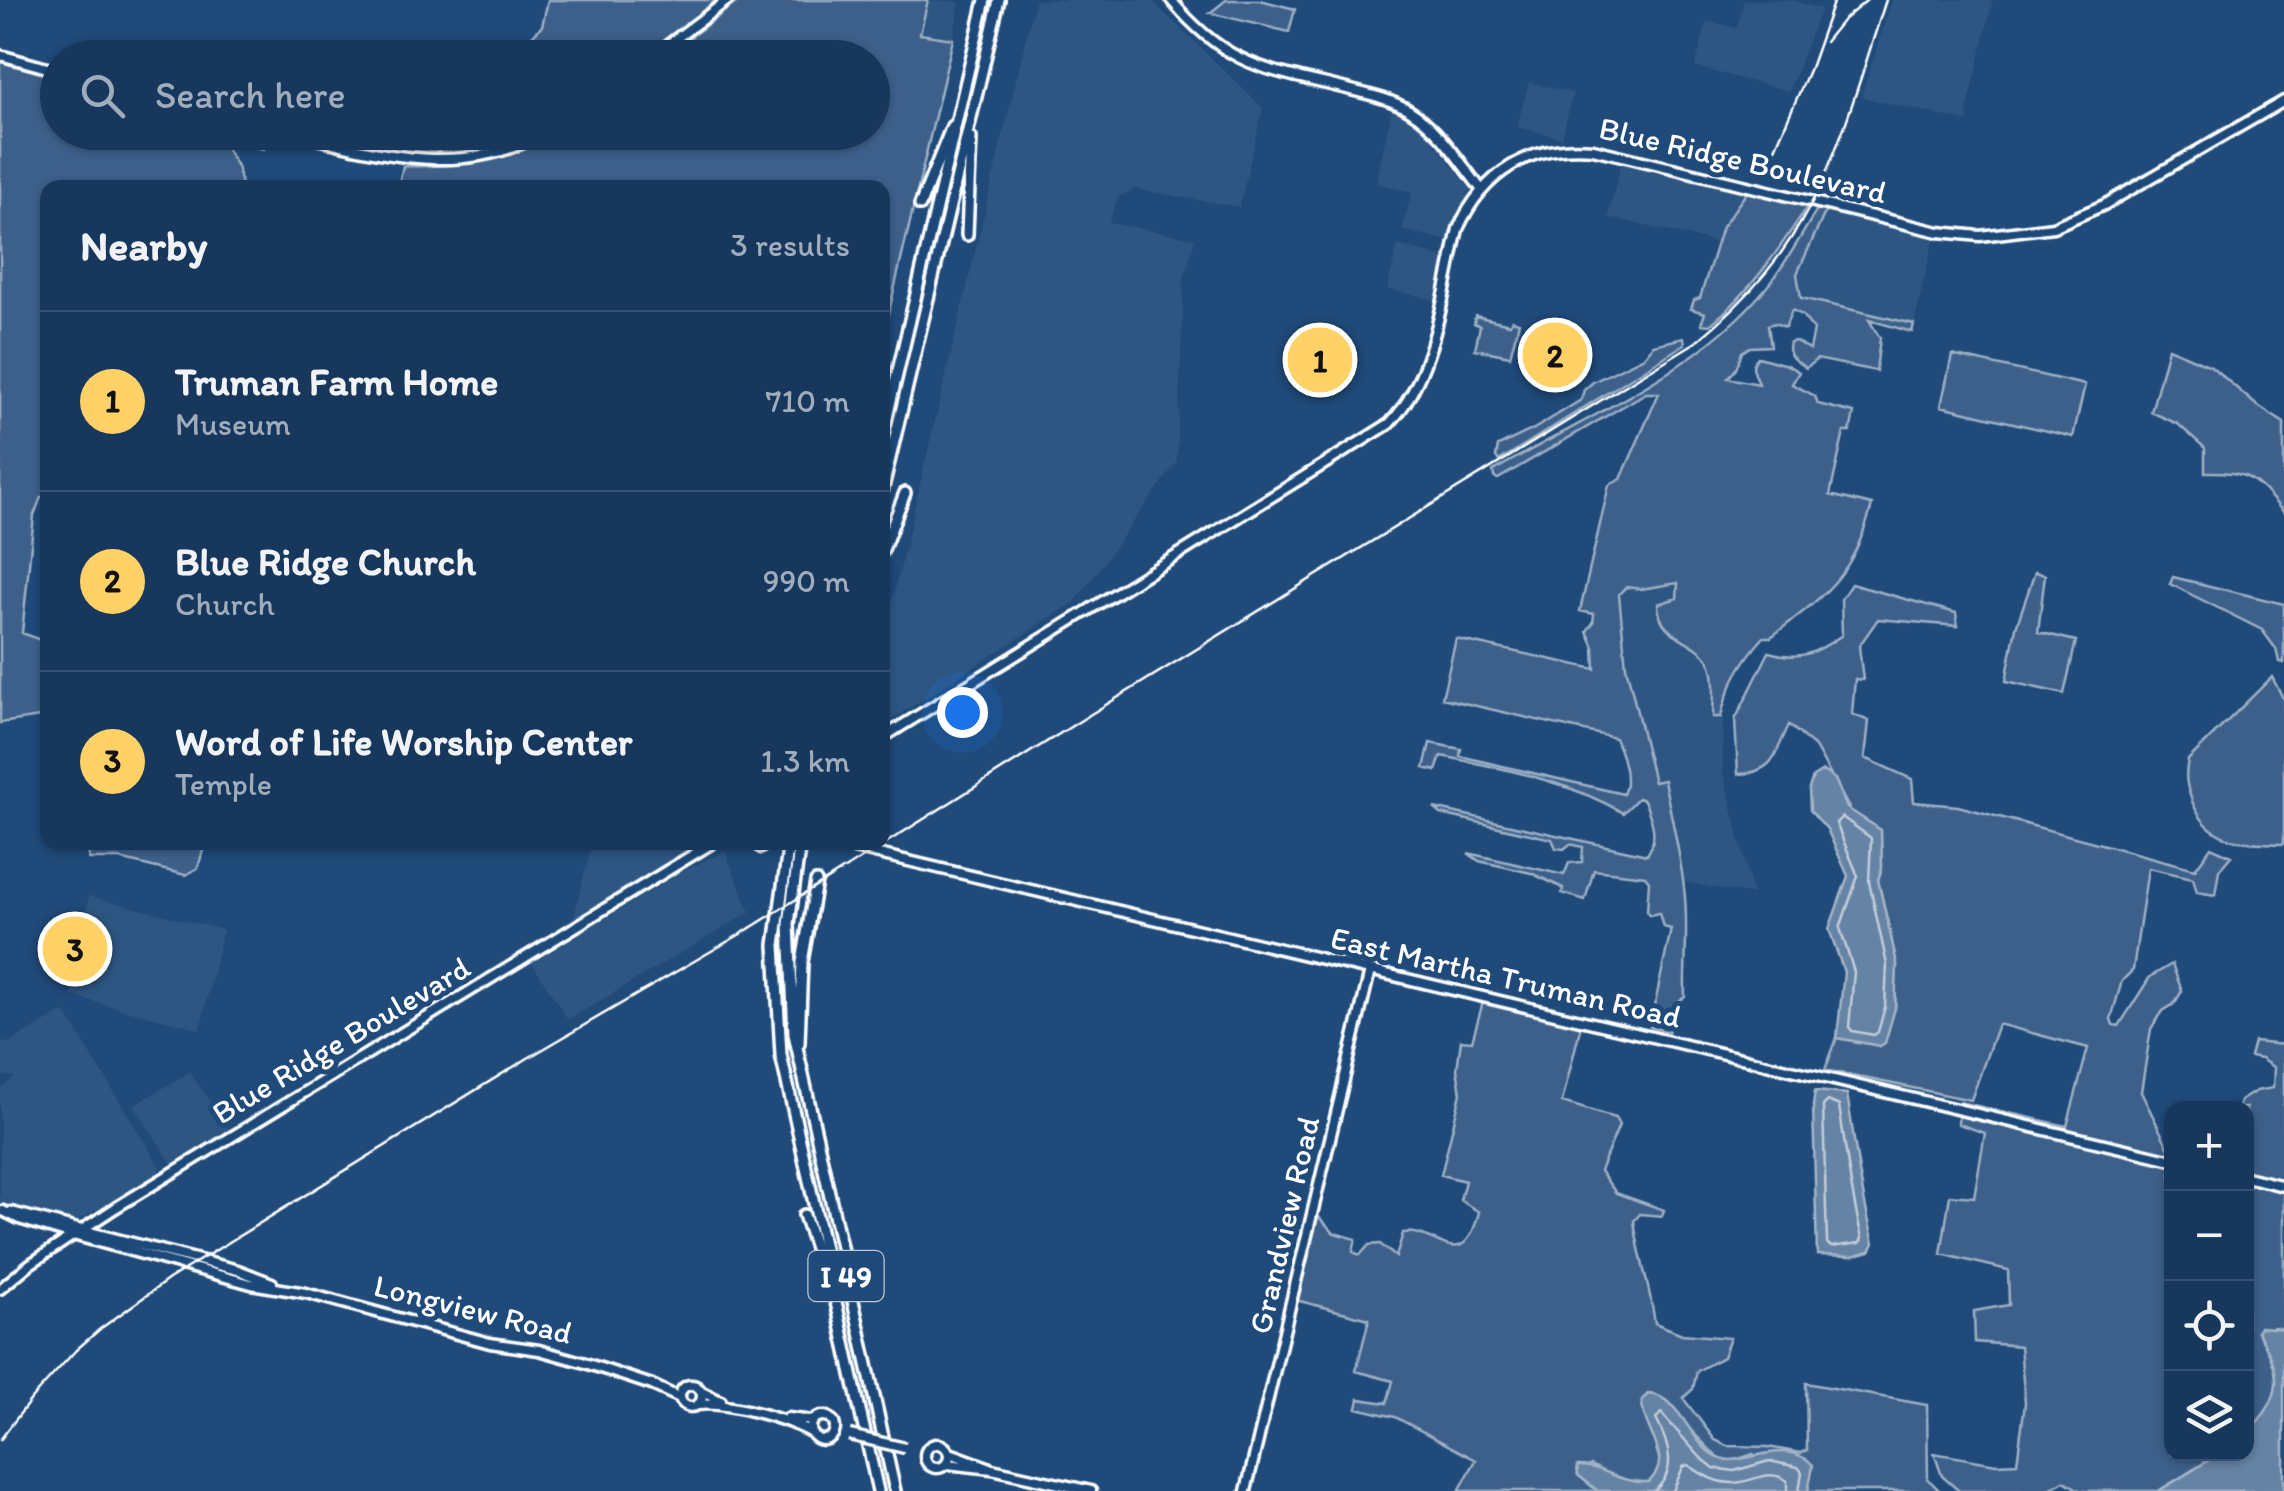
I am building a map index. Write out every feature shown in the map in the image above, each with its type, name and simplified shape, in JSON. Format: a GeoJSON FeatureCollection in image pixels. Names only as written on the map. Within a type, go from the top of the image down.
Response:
{"type":"FeatureCollection","features":[{"type":"Feature","properties":{"kind":"highway"},"geometry":{"type":"LineString","coordinates":[[890,405],[985,0]]}},
{"type":"Feature","properties":{"kind":"highway"},"geometry":{"type":"LineString","coordinates":[[890,459],[999,0]]}},
{"type":"Feature","properties":{"kind":"highway"},"geometry":{"type":"LineString","coordinates":[[967,235],[973,111]]}},
{"type":"Feature","properties":{"kind":"highway"},"geometry":{"type":"LineString","coordinates":[[920,205],[958,115]]}},
{"type":"Feature","properties":{"kind":"highway"},"geometry":{"type":"LineString","coordinates":[[890,531],[905,493]]}},
{"type":"Feature","properties":{"kind":"highway","name":"I 49"},"geometry":{"type":"LineString","coordinates":[[788,850],[775,945],[781,1055],[878,1491]]}},
{"type":"Feature","properties":{"kind":"highway","name":"I 49"},"geometry":{"type":"LineString","coordinates":[[799,850],[789,924],[794,1034],[895,1491]]}},
{"type":"Feature","properties":{"kind":"highway"},"geometry":{"type":"LineString","coordinates":[[799,1061],[802,962],[816,882]]}},
{"type":"Feature","properties":{"kind":"highway"},"geometry":{"type":"LineString","coordinates":[[804,1215],[820,1263],[833,1282]]}},
{"type":"Feature","properties":{"kind":"main road"},"geometry":{"type":"LineString","coordinates":[[674,40],[728,0]]}},
{"type":"Feature","properties":{"kind":"main road"},"geometry":{"type":"LineString","coordinates":[[1170,0],[1206,38],[1248,64],[1377,96],[1408,110],[1438,134],[1481,189]]}},
{"type":"Feature","properties":{"kind":"main road"},"geometry":{"type":"LineString","coordinates":[[0,55],[40,65]]}},
{"type":"Feature","properties":{"kind":"main road","name":"Blue Ridge Boulevard"},"geometry":{"type":"LineString","coordinates":[[890,733],[1389,424],[1420,380],[1458,229],[1481,189],[1519,160],[1553,149],[1578,148],[1939,232],[2018,234],[2053,228],[2090,212],[2284,101]]}},
{"type":"Feature","properties":{"kind":"main road"},"geometry":{"type":"LineString","coordinates":[[368,150],[415,161],[466,159],[503,150]]}},
{"type":"Feature","properties":{"kind":"main road","name":"Blue Ridge Boulevard"},"geometry":{"type":"LineString","coordinates":[[0,1289],[72,1235],[701,850]]}},
{"type":"Feature","properties":{"kind":"main road","name":"East Martha Truman Road"},"geometry":{"type":"LineString","coordinates":[[862,850],[2164,1158]]}},
{"type":"Feature","properties":{"kind":"main road","name":"Grandview Road"},"geometry":{"type":"LineString","coordinates":[[1246,1491],[1370,971]]}},
{"type":"Feature","properties":{"kind":"main road"},"geometry":{"type":"LineString","coordinates":[[2254,1179],[2284,1186]]}},
{"type":"Feature","properties":{"kind":"main road","name":"Longview Road"},"geometry":{"type":"LineString","coordinates":[[2,1210],[238,1270],[280,1287],[490,1343],[539,1350],[652,1385],[680,1398]]}},
{"type":"Feature","properties":{"kind":"main road","name":"Longview Road"},"geometry":{"type":"LineString","coordinates":[[2,1210],[72,1235],[251,1284],[280,1287]]}},
{"type":"Feature","properties":{"kind":"main road"},"geometry":{"type":"LineString","coordinates":[[46,1227],[50,1238],[48,1251]]}},
{"type":"Feature","properties":{"kind":"main road","name":"Longview Road"},"geometry":{"type":"LineString","coordinates":[[652,1385],[683,1388]]}},
{"type":"Feature","properties":{"kind":"main road"},"geometry":{"type":"LineString","coordinates":[[846,1434],[824,1416],[814,1421],[715,1400],[694,1385],[683,1388],[680,1398],[687,1406],[714,1404],[774,1419],[812,1432],[820,1440],[846,1434],[926,1452],[938,1443],[949,1453],[992,1469]]}},
{"type":"Feature","properties":{"kind":"main road"},"geometry":{"type":"LineString","coordinates":[[698,1405],[702,1392]]}},
{"type":"Feature","properties":{"kind":"main road"},"geometry":{"type":"LineString","coordinates":[[812,1432],[814,1421]]}},
{"type":"Feature","properties":{"kind":"main road"},"geometry":{"type":"LineString","coordinates":[[831,1437],[834,1423]]}},
{"type":"Feature","properties":{"kind":"main road"},"geometry":{"type":"LineString","coordinates":[[926,1452],[932,1466],[992,1469],[1091,1491]]}},
{"type":"Feature","properties":{"kind":"main road"},"geometry":{"type":"LineString","coordinates":[[946,1464],[949,1453]]}},
{"type":"Feature","properties":{"kind":"shaded area"},"geometry":{"type":"Polygon","coordinates":[[[548,0],[721,0],[666,40],[528,40],[542,26],[548,0]]]}},
{"type":"Feature","properties":{"kind":"shaded area"},"geometry":{"type":"Polygon","coordinates":[[[740,0],[928,0],[920,34],[953,39],[890,307],[890,180],[400,180],[403,166],[483,160],[520,150],[890,150],[890,40],[687,40],[740,0]]]}},
{"type":"Feature","properties":{"kind":"shaded area"},"geometry":{"type":"Polygon","coordinates":[[[928,0],[960,2],[953,39],[919,35],[928,0]]]}},
{"type":"Feature","properties":{"kind":"shaded area"},"geometry":{"type":"Polygon","coordinates":[[[1035,0],[1151,0],[1263,108],[1239,207],[1135,189],[1118,197],[1109,223],[1195,238],[1184,280],[1177,462],[1075,602],[890,721],[890,611],[1035,0]]]}},
{"type":"Feature","properties":{"kind":"shaded area"},"geometry":{"type":"Polygon","coordinates":[[[1226,0],[1260,0],[1295,9],[1289,32],[1210,13],[1226,0]]]}},
{"type":"Feature","properties":{"kind":"shaded area"},"geometry":{"type":"Polygon","coordinates":[[[1744,0],[1791,0],[1821,9],[1789,91],[1695,67],[1707,21],[1737,28],[1744,0]]]}},
{"type":"Feature","properties":{"kind":"shaded area"},"geometry":{"type":"Polygon","coordinates":[[[1892,0],[1993,0],[1967,112],[1969,122],[1861,97],[1892,0]]]}},
{"type":"Feature","properties":{"kind":"shaded area"},"geometry":{"type":"Polygon","coordinates":[[[0,62],[40,73],[40,150],[227,150],[240,180],[40,180],[40,500],[34,515],[22,633],[40,640],[40,717],[0,723],[0,62]]]}},
{"type":"Feature","properties":{"kind":"shaded area"},"geometry":{"type":"Polygon","coordinates":[[[1529,82],[1573,93],[1562,138],[1517,127],[1529,82]]]}},
{"type":"Feature","properties":{"kind":"shaded area"},"geometry":{"type":"Polygon","coordinates":[[[1392,108],[1422,127],[1470,189],[1449,241],[1402,230],[1412,192],[1376,183],[1392,108]]]}},
{"type":"Feature","properties":{"kind":"shaded area"},"geometry":{"type":"Polygon","coordinates":[[[393,150],[477,150],[447,155],[393,150]]]}},
{"type":"Feature","properties":{"kind":"shaded area"},"geometry":{"type":"Polygon","coordinates":[[[1621,163],[1747,192],[1722,227],[1717,243],[1608,217],[1621,163]]]}},
{"type":"Feature","properties":{"kind":"shaded area"},"geometry":{"type":"Polygon","coordinates":[[[1747,192],[1809,204],[1752,284],[1710,325],[1701,324],[1705,313],[1691,309],[1694,300],[1700,298],[1722,227],[1747,192]]]}},
{"type":"Feature","properties":{"kind":"shaded area"},"geometry":{"type":"Polygon","coordinates":[[[1819,206],[1827,208],[1797,274],[1801,298],[1914,324],[1912,332],[1869,320],[1880,338],[1876,371],[1817,359],[1806,368],[1790,355],[1790,342],[1810,349],[1814,330],[1802,315],[1792,310],[1785,327],[1768,325],[1771,346],[1750,347],[1742,352],[1728,378],[1759,384],[1753,367],[1758,357],[1787,365],[1799,372],[1792,384],[1815,396],[1818,404],[1854,413],[1850,432],[1844,432],[1830,495],[1872,505],[1856,550],[1823,595],[1756,646],[1732,685],[1721,717],[1713,717],[1714,681],[1709,661],[1671,631],[1660,616],[1658,604],[1677,598],[1678,583],[1641,589],[1626,587],[1619,594],[1626,666],[1654,782],[1664,780],[1684,888],[1685,997],[1677,1002],[1668,1032],[1650,1027],[1671,929],[1663,927],[1659,913],[1649,915],[1647,911],[1649,881],[1645,876],[1594,870],[1585,900],[1562,893],[1563,888],[1531,873],[1479,861],[1468,853],[1564,875],[1569,863],[1582,862],[1583,847],[1570,844],[1564,849],[1556,848],[1552,839],[1441,814],[1434,808],[1647,855],[1653,835],[1644,800],[1638,798],[1623,813],[1558,784],[1488,765],[1441,756],[1436,771],[1424,768],[1430,743],[1461,749],[1460,756],[1623,794],[1626,773],[1615,738],[1442,698],[1456,639],[1595,669],[1594,647],[1587,631],[1594,614],[1580,611],[1609,485],[1621,479],[1659,393],[1646,393],[1498,479],[1493,471],[1638,391],[1706,345],[1765,289],[1819,206]]]}},
{"type":"Feature","properties":{"kind":"shaded area"},"geometry":{"type":"Polygon","coordinates":[[[1827,208],[1934,238],[1914,324],[1800,298],[1797,274],[1827,208]]]}},
{"type":"Feature","properties":{"kind":"shaded area"},"geometry":{"type":"Polygon","coordinates":[[[1398,245],[1445,258],[1435,300],[1387,289],[1398,245]]]}},
{"type":"Feature","properties":{"kind":"shaded area"},"geometry":{"type":"Polygon","coordinates":[[[1475,316],[1510,324],[1512,320],[1519,322],[1510,356],[1475,349],[1480,326],[1474,323],[1475,316]]]}},
{"type":"Feature","properties":{"kind":"shaded area"},"geometry":{"type":"Polygon","coordinates":[[[1684,338],[1685,344],[1499,461],[1496,457],[1498,446],[1581,400],[1584,390],[1593,382],[1644,357],[1653,345],[1684,338]]]}},
{"type":"Feature","properties":{"kind":"shaded area"},"geometry":{"type":"Polygon","coordinates":[[[2168,348],[2211,366],[2284,423],[2284,513],[2251,479],[2233,473],[2205,472],[2205,448],[2178,424],[2151,412],[2168,348]]]}},
{"type":"Feature","properties":{"kind":"shaded area"},"geometry":{"type":"Polygon","coordinates":[[[1952,355],[2085,385],[2073,437],[1941,406],[1952,355]]]}},
{"type":"Feature","properties":{"kind":"shaded area"},"geometry":{"type":"Polygon","coordinates":[[[2035,572],[2045,575],[2038,632],[2076,641],[2064,694],[2006,681],[2016,627],[2035,572]]]}},
{"type":"Feature","properties":{"kind":"shaded area"},"geometry":{"type":"Polygon","coordinates":[[[2173,577],[2284,604],[2284,663],[2279,662],[2276,649],[2262,630],[2170,584],[2173,577]]]}},
{"type":"Feature","properties":{"kind":"shaded area"},"geometry":{"type":"Polygon","coordinates":[[[1678,583],[1686,644],[1699,648],[1713,671],[1713,717],[1723,718],[1723,770],[1753,895],[1683,882],[1664,781],[1654,782],[1626,666],[1621,589],[1678,583]]]}},
{"type":"Feature","properties":{"kind":"shaded area"},"geometry":{"type":"Polygon","coordinates":[[[1851,584],[1956,613],[1958,626],[1878,619],[1859,646],[1863,680],[1855,679],[1852,714],[1869,721],[1865,758],[1912,779],[1914,802],[1958,806],[2195,869],[2211,847],[2231,856],[2219,870],[2215,895],[2197,892],[2193,878],[2148,868],[2133,970],[2122,981],[2111,1019],[2113,1025],[2119,1026],[2150,977],[2172,964],[2182,991],[2151,1029],[2141,1092],[2164,1139],[2164,1461],[2207,1461],[2158,1491],[2081,1491],[2064,1481],[2046,1491],[1959,1491],[1942,1476],[1934,1453],[1996,1464],[2017,1463],[2025,1403],[2020,1346],[1975,1342],[1974,1311],[2009,1305],[2008,1270],[1941,1254],[1950,1195],[1974,1197],[1985,1133],[1958,1124],[1960,1102],[2067,1126],[2088,1048],[1998,1024],[1971,1100],[1825,1070],[1837,1038],[1880,1046],[1895,1008],[1897,964],[1878,880],[1882,867],[1815,747],[1789,725],[1767,765],[1738,774],[1735,720],[1769,652],[1808,654],[1842,635],[1841,599],[1851,584]]]}},
{"type":"Feature","properties":{"kind":"shaded area"},"geometry":{"type":"Polygon","coordinates":[[[2272,677],[2284,700],[2284,844],[2232,839],[2211,829],[2194,806],[2186,778],[2188,760],[2272,677]]]}},
{"type":"Feature","properties":{"kind":"shaded area"},"geometry":{"type":"Polygon","coordinates":[[[88,850],[203,850],[198,868],[185,875],[120,859],[89,859],[88,850]]]}},
{"type":"Feature","properties":{"kind":"shaded area"},"geometry":{"type":"Polygon","coordinates":[[[590,850],[688,850],[573,920],[590,850]]]}},
{"type":"Feature","properties":{"kind":"shaded area"},"geometry":{"type":"Polygon","coordinates":[[[725,851],[750,912],[568,1020],[532,963],[687,869],[725,851]]]}},
{"type":"Feature","properties":{"kind":"shaded area"},"geometry":{"type":"Polygon","coordinates":[[[89,896],[223,930],[200,1029],[72,996],[89,896]]]}},
{"type":"Feature","properties":{"kind":"shaded area"},"geometry":{"type":"Polygon","coordinates":[[[1483,1002],[1581,1025],[1562,1102],[1615,1118],[1619,1125],[1600,1171],[1616,1193],[1664,1210],[1662,1216],[1640,1214],[1634,1221],[1655,1323],[1682,1334],[1730,1338],[1723,1357],[1697,1371],[1693,1389],[1683,1398],[1715,1440],[1728,1446],[1801,1453],[1807,1450],[1806,1383],[1927,1405],[1928,1479],[1940,1491],[1804,1491],[1753,1454],[1733,1461],[1718,1458],[1656,1395],[1648,1394],[1642,1400],[1661,1466],[1650,1482],[1625,1482],[1591,1465],[1578,1475],[1598,1491],[1459,1491],[1476,1460],[1395,1417],[1357,1408],[1359,1399],[1387,1403],[1393,1381],[1356,1371],[1369,1319],[1296,1300],[1316,1214],[1334,1233],[1356,1239],[1353,1252],[1360,1255],[1369,1245],[1380,1244],[1396,1257],[1403,1233],[1415,1233],[1456,1247],[1465,1243],[1479,1212],[1460,1200],[1465,1181],[1441,1175],[1461,1093],[1457,1069],[1461,1040],[1472,1041],[1483,1002]]]}},
{"type":"Feature","properties":{"kind":"shaded area"},"geometry":{"type":"Polygon","coordinates":[[[62,1012],[160,1167],[155,1176],[75,1222],[0,1204],[0,1089],[15,1077],[0,1075],[0,1043],[11,1042],[62,1012]]]}},
{"type":"Feature","properties":{"kind":"shaded area"},"geometry":{"type":"Polygon","coordinates":[[[2254,1042],[2284,1045],[2284,1329],[2257,1331],[2272,1361],[2276,1385],[2268,1408],[2254,1425],[2254,1101],[2240,1101],[2256,1091],[2273,1088],[2274,1068],[2250,1057],[2254,1042]]]}},
{"type":"Feature","properties":{"kind":"shaded area"},"geometry":{"type":"Polygon","coordinates":[[[190,1072],[230,1130],[171,1163],[134,1105],[190,1072]]]}},
{"type":"Feature","properties":{"kind":"water"},"geometry":{"type":"Polygon","coordinates":[[[1823,771],[1835,779],[1847,808],[1881,830],[1882,867],[1878,880],[1897,964],[1895,1008],[1885,1043],[1880,1046],[1837,1038],[1844,972],[1829,929],[1848,876],[1827,829],[1810,810],[1809,788],[1813,777],[1823,771]]]}},
{"type":"Feature","properties":{"kind":"water"},"geometry":{"type":"Polygon","coordinates":[[[1815,1091],[1847,1094],[1874,1243],[1870,1251],[1852,1256],[1817,1255],[1815,1091]]]}},
{"type":"Feature","properties":{"kind":"water"},"geometry":{"type":"Polygon","coordinates":[[[2260,1327],[2284,1329],[2284,1491],[2159,1491],[2208,1461],[2254,1461],[2254,1425],[2274,1397],[2276,1385],[2272,1360],[2257,1331],[2260,1327]]]}},
{"type":"Feature","properties":{"kind":"water"},"geometry":{"type":"Polygon","coordinates":[[[1648,1394],[1668,1402],[1716,1457],[1726,1460],[1776,1452],[1801,1456],[1813,1465],[1808,1491],[1598,1491],[1578,1475],[1577,1466],[1638,1482],[1649,1482],[1656,1472],[1658,1452],[1643,1411],[1642,1400],[1648,1394]]]}},
{"type":"Feature","properties":{"kind":"railway"},"geometry":{"type":"LineString","coordinates":[[1770,160],[1834,0]]}},
{"type":"Feature","properties":{"kind":"railway"},"geometry":{"type":"LineString","coordinates":[[1825,42],[1867,0]]}},
{"type":"Feature","properties":{"kind":"railway"},"geometry":{"type":"LineString","coordinates":[[890,840],[1696,342],[1738,304],[1798,227],[1837,145],[1886,0]]}},
{"type":"Feature","properties":{"kind":"railway"},"geometry":{"type":"LineString","coordinates":[[0,1440],[76,1350],[169,1279],[875,850]]}},
{"type":"Feature","properties":{"kind":"place","name":"Blue Ridge Church"},"geometry":{"type":"Point","coordinates":[1555,355]}},
{"type":"Feature","properties":{"kind":"place","name":"Truman Farm Home"},"geometry":{"type":"Point","coordinates":[1320,360]}},
{"type":"Feature","properties":{"kind":"place","name":"Word of Life Worship Center"},"geometry":{"type":"Point","coordinates":[75,949]}}]}
